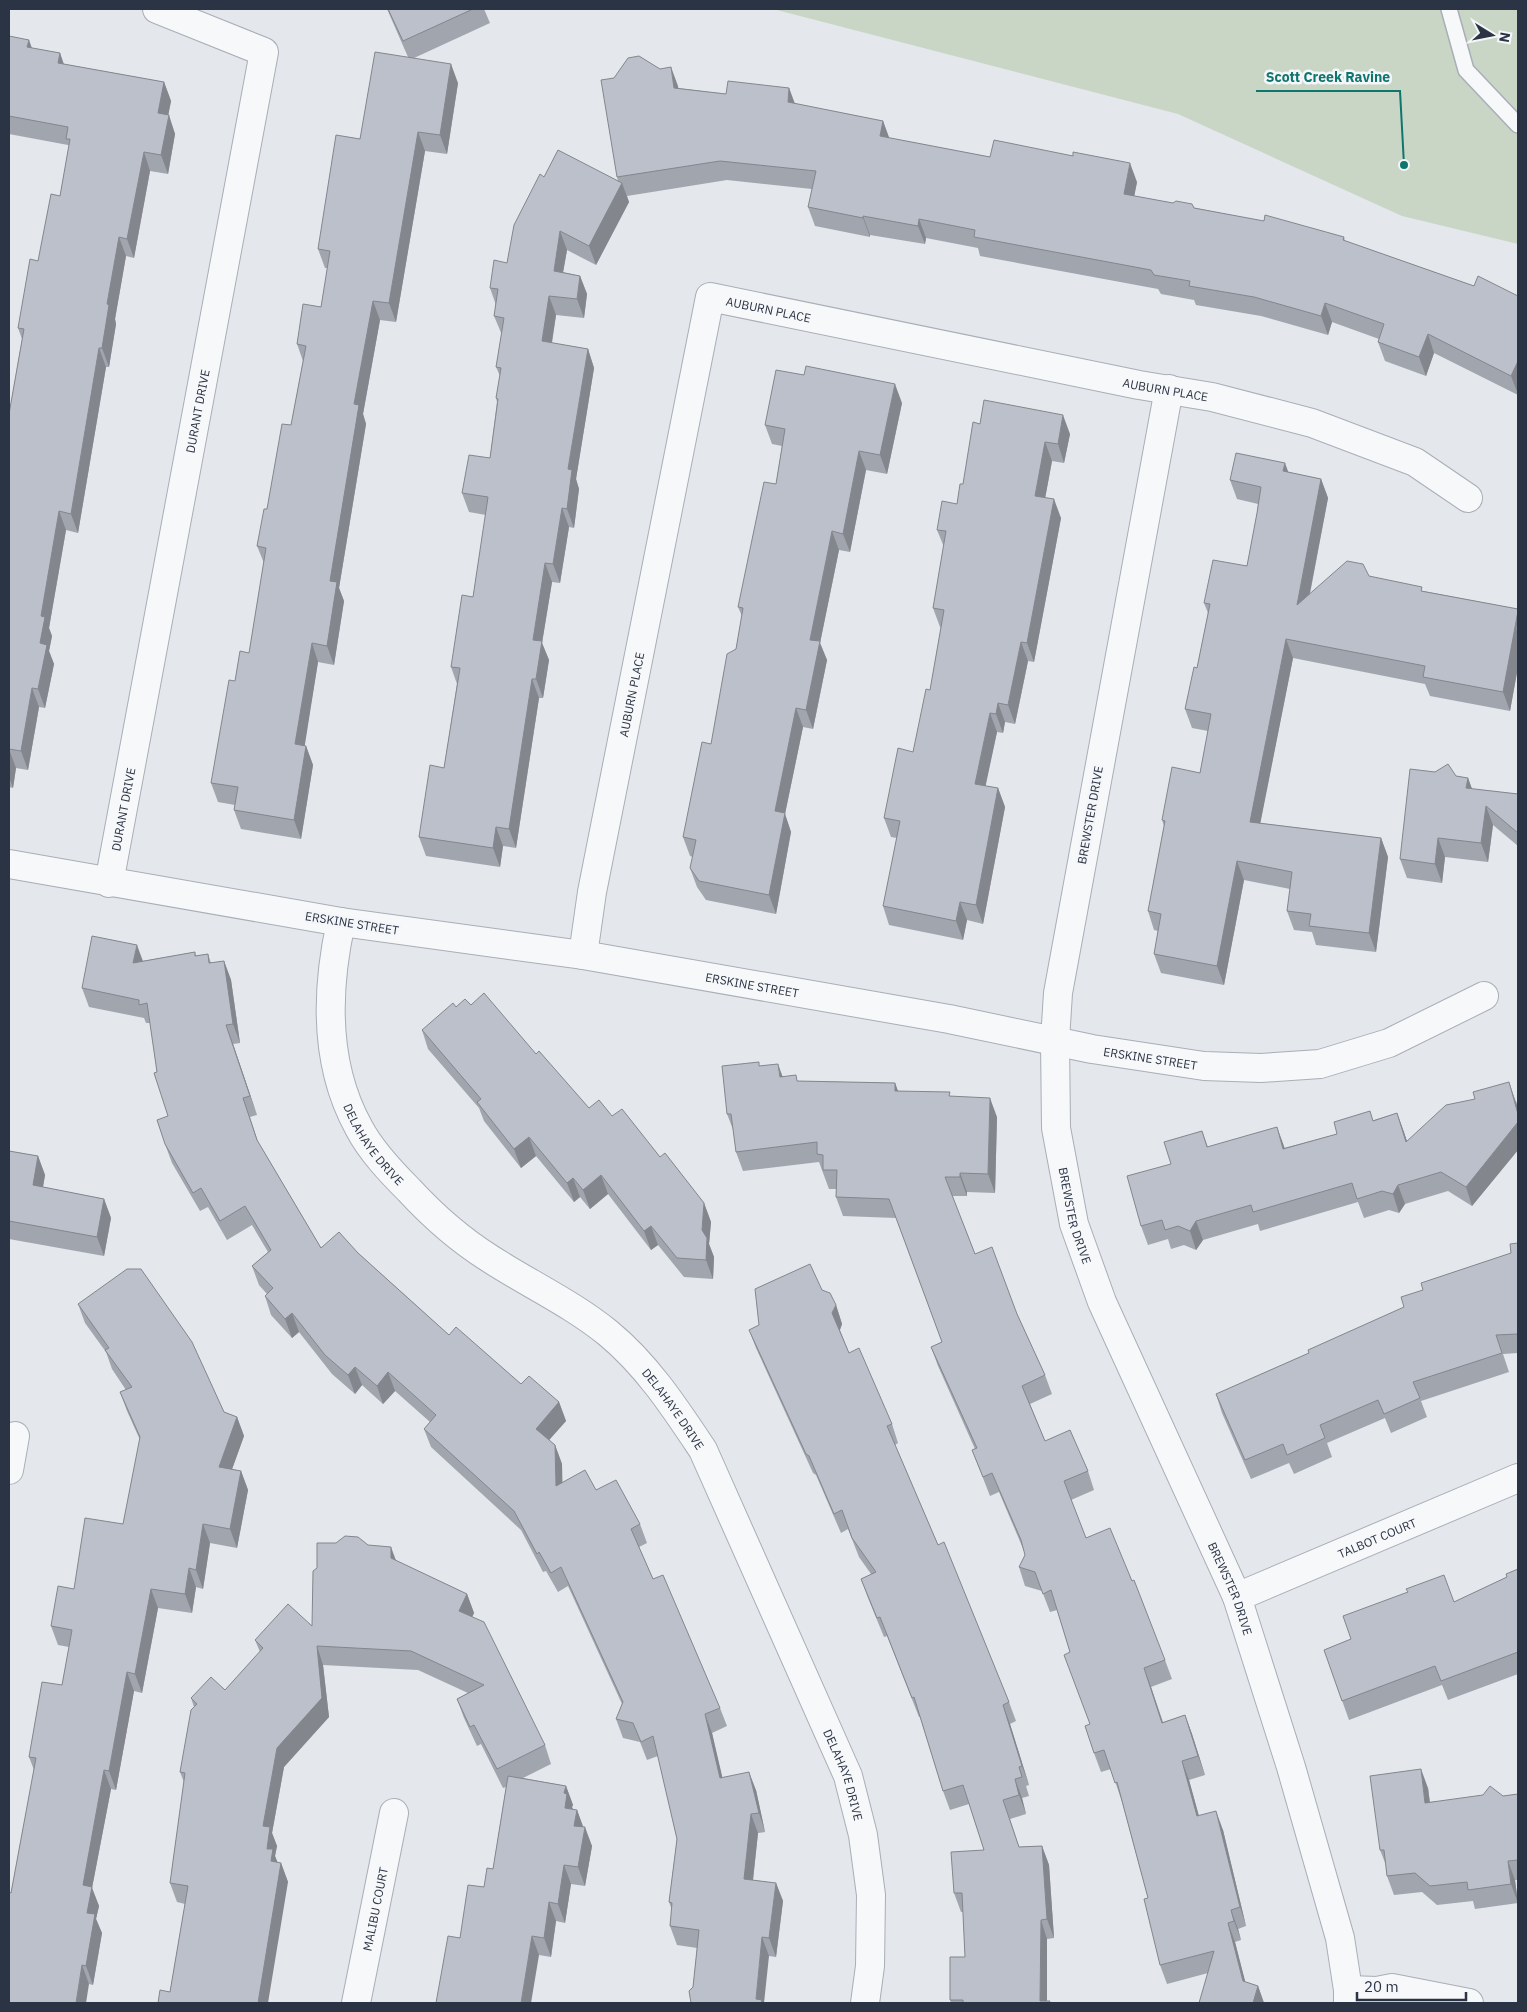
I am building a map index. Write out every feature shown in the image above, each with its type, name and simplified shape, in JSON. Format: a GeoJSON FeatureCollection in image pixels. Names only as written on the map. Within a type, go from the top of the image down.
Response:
{"type":"FeatureCollection","features":[{"type":"Feature","properties":{"kind":"street","name":"DURANT DRIVE"},"geometry":{"type":"LineString","coordinates":[[109,883],[264,52],[157,9]]}},
{"type":"Feature","properties":{"kind":"street","name":"AUBURN PLACE"},"geometry":{"type":"LineString","coordinates":[[583,955],[594,882],[710,297],[1212,397],[1312,423],[1415,462],[1468,498]]}},
{"type":"Feature","properties":{"kind":"street","name":"BREWSTER DRIVE"},"geometry":{"type":"LineString","coordinates":[[1169,389],[1058,993],[1055,1040],[1056,1128],[1074,1224],[1102,1302],[1237,1597],[1291,1767],[1340,1938],[1348,1997]]}},
{"type":"Feature","properties":{"kind":"street","name":"ERSKINE STREET"},"geometry":{"type":"LineString","coordinates":[[9,864],[109,883],[341,922],[583,955],[949,1019],[1092,1049],[1204,1066],[1260,1068],[1320,1064],[1389,1043],[1484,996]]}},
{"type":"Feature","properties":{"kind":"street","name":"DELAHAYE DRIVE"},"geometry":{"type":"LineString","coordinates":[[341,922],[333,958],[330,997],[332,1048],[342,1090],[359,1129],[394,1175],[434,1218],[489,1258],[567,1303],[609,1334],[640,1364],[657,1384],[673,1404],[703,1450],[848,1776],[863,1835],[870,1895],[870,1966],[865,2003]]}},
{"type":"Feature","properties":{"kind":"street"},"geometry":{"type":"LineString","coordinates":[[9,1470],[16,1436]]}},
{"type":"Feature","properties":{"kind":"street","name":"TALBOT COURT"},"geometry":{"type":"LineString","coordinates":[[1237,1597],[1518,1478]]}},
{"type":"Feature","properties":{"kind":"street","name":"MALIBU COURT"},"geometry":{"type":"LineString","coordinates":[[356,2003],[394,1814]]}},
{"type":"Feature","properties":{"kind":"street"},"geometry":{"type":"LineString","coordinates":[[1348,1997],[1392,1988],[1468,2003]]}},
{"type":"Feature","properties":{"kind":"lane"},"geometry":{"type":"LineString","coordinates":[[1449,9],[1466,70],[1518,125]]}},
{"type":"Feature","properties":{"kind":"green space"},"geometry":{"type":"Polygon","coordinates":[[[773,9],[1518,9],[1518,244],[1402,216],[1178,114],[773,9]]]}},
{"type":"Feature","properties":{"kind":"building"},"geometry":{"type":"Polygon","coordinates":[[[388,9],[473,9],[403,41],[388,9]]]}},
{"type":"Feature","properties":{"kind":"building"},"geometry":{"type":"Polygon","coordinates":[[[9,36],[29,40],[27,47],[60,53],[58,63],[164,82],[158,113],[169,115],[161,155],[144,152],[127,239],[119,237],[107,304],[109,305],[102,348],[99,348],[71,514],[59,511],[41,616],[45,617],[40,643],[47,645],[38,689],[32,688],[21,751],[9,749],[9,414],[24,329],[18,328],[30,259],[38,261],[51,194],[60,196],[70,139],[66,139],[68,127],[9,116],[9,36]]]}},
{"type":"Feature","properties":{"kind":"building"},"geometry":{"type":"Polygon","coordinates":[[[375,52],[451,64],[440,135],[418,132],[389,303],[373,301],[354,404],[359,405],[330,581],[337,582],[327,646],[312,643],[295,744],[306,746],[294,820],[234,810],[238,787],[211,783],[229,680],[235,681],[240,651],[249,653],[266,548],[257,546],[264,509],[267,509],[282,424],[291,425],[306,346],[297,344],[303,304],[321,307],[330,251],[318,249],[336,135],[360,139],[375,52]]]}},
{"type":"Feature","properties":{"kind":"building"},"geometry":{"type":"Polygon","coordinates":[[[639,56],[660,69],[671,67],[674,88],[726,94],[728,81],[789,88],[788,102],[883,121],[880,136],[990,157],[994,140],[1073,156],[1073,152],[1130,163],[1124,194],[1173,203],[1176,201],[1192,204],[1194,208],[1264,221],[1265,215],[1344,237],[1343,240],[1474,286],[1478,276],[1518,296],[1518,361],[1511,376],[1428,334],[1419,357],[1378,342],[1384,324],[1325,303],[1321,316],[1254,297],[1189,286],[1190,281],[1154,275],[1151,270],[974,237],[975,230],[919,219],[918,226],[808,207],[816,171],[720,161],[617,177],[601,80],[614,78],[628,58],[639,56]]]}},
{"type":"Feature","properties":{"kind":"building"},"geometry":{"type":"Polygon","coordinates":[[[558,150],[622,183],[589,246],[560,231],[554,271],[580,276],[577,299],[549,296],[542,341],[588,349],[568,469],[572,470],[567,509],[562,508],[553,564],[545,563],[533,640],[542,641],[536,679],[532,679],[509,829],[496,827],[493,848],[419,837],[430,765],[444,768],[460,668],[451,667],[462,595],[473,597],[488,497],[462,493],[469,455],[490,458],[501,368],[496,367],[504,318],[494,316],[498,289],[490,288],[494,260],[507,263],[514,225],[540,174],[544,177],[558,150]]]}},
{"type":"Feature","properties":{"kind":"building"},"geometry":{"type":"Polygon","coordinates":[[[806,366],[895,384],[880,455],[859,451],[843,534],[832,531],[810,640],[820,641],[806,710],[796,708],[775,811],[785,813],[769,895],[699,881],[690,868],[696,840],[683,837],[702,742],[711,744],[727,654],[736,649],[743,608],[738,607],[764,482],[776,484],[785,429],[765,425],[776,370],[804,375],[806,366]]]}},
{"type":"Feature","properties":{"kind":"building"},"geometry":{"type":"Polygon","coordinates":[[[984,400],[1063,415],[1058,444],[1045,442],[1035,496],[1054,499],[1027,643],[1021,642],[1008,705],[998,703],[996,714],[990,713],[975,784],[998,788],[976,905],[960,902],[956,921],[883,906],[900,821],[884,818],[898,748],[913,752],[926,689],[930,690],[944,610],[933,608],[946,531],[937,530],[942,501],[957,504],[960,484],[963,484],[973,422],[980,424],[984,400]]]}},
{"type":"Feature","properties":{"kind":"building"},"geometry":{"type":"Polygon","coordinates":[[[1236,453],[1285,463],[1283,471],[1321,479],[1297,605],[1347,561],[1363,564],[1369,576],[1422,587],[1421,591],[1518,609],[1518,611],[1503,692],[1423,677],[1425,666],[1286,639],[1250,822],[1381,838],[1369,933],[1309,926],[1311,914],[1287,911],[1292,872],[1237,861],[1217,966],[1154,954],[1161,914],[1148,911],[1165,821],[1162,820],[1172,767],[1200,773],[1211,714],[1185,709],[1194,667],[1197,668],[1210,604],[1204,603],[1213,560],[1247,566],[1261,487],[1230,480],[1236,453]]]}},
{"type":"Feature","properties":{"kind":"building"},"geometry":{"type":"Polygon","coordinates":[[[1448,764],[1456,776],[1468,778],[1466,788],[1518,794],[1518,833],[1486,806],[1481,843],[1438,838],[1435,864],[1400,859],[1410,769],[1435,772],[1448,764]]]}},
{"type":"Feature","properties":{"kind":"building"},"geometry":{"type":"Polygon","coordinates":[[[92,936],[137,945],[133,963],[195,952],[195,956],[208,954],[209,963],[224,961],[233,1024],[226,1025],[250,1096],[243,1098],[257,1140],[321,1248],[339,1232],[358,1253],[449,1335],[456,1327],[521,1384],[529,1376],[559,1402],[536,1429],[555,1445],[556,1486],[585,1470],[596,1490],[616,1480],[640,1524],[631,1529],[653,1579],[663,1575],[720,1708],[705,1714],[720,1778],[749,1772],[759,1813],[751,1814],[744,1879],[776,1883],[769,1938],[762,1937],[756,1999],[762,2000],[761,2003],[691,2003],[689,1991],[693,1987],[699,1930],[670,1926],[672,1903],[669,1902],[677,1839],[653,1736],[641,1742],[633,1723],[616,1719],[623,1702],[561,1567],[551,1573],[539,1552],[537,1554],[514,1511],[424,1429],[436,1415],[388,1372],[377,1386],[355,1367],[348,1375],[325,1355],[292,1313],[285,1319],[265,1296],[273,1288],[252,1266],[271,1250],[245,1206],[220,1221],[201,1188],[193,1193],[165,1144],[157,1120],[168,1116],[154,1073],[157,1072],[147,1003],[139,1005],[139,1000],[82,988],[92,936]]]}},
{"type":"Feature","properties":{"kind":"building"},"geometry":{"type":"Polygon","coordinates":[[[484,993],[536,1054],[539,1051],[589,1108],[599,1100],[612,1116],[622,1109],[660,1157],[665,1153],[704,1203],[702,1230],[707,1238],[706,1260],[677,1258],[651,1226],[644,1231],[601,1175],[583,1190],[573,1178],[567,1183],[529,1137],[514,1149],[477,1102],[481,1099],[422,1030],[453,1003],[456,1007],[465,999],[471,1005],[484,993]]]}},
{"type":"Feature","properties":{"kind":"building"},"geometry":{"type":"Polygon","coordinates":[[[759,1062],[759,1066],[778,1064],[780,1077],[796,1075],[797,1081],[895,1083],[895,1091],[950,1092],[949,1096],[990,1098],[988,1174],[960,1173],[960,1177],[945,1177],[975,1254],[992,1247],[1017,1314],[1045,1375],[1022,1386],[1045,1441],[1070,1430],[1088,1471],[1064,1481],[1086,1538],[1110,1528],[1132,1581],[1134,1580],[1165,1660],[1144,1668],[1162,1723],[1185,1715],[1198,1756],[1182,1761],[1197,1816],[1216,1811],[1240,1907],[1231,1910],[1234,1921],[1228,1923],[1243,1981],[1258,1986],[1253,2003],[1199,2003],[1214,1951],[1160,1965],[1144,1899],[1148,1898],[1117,1782],[1115,1783],[1104,1750],[1094,1753],[1085,1726],[1090,1724],[1064,1655],[1070,1652],[1051,1590],[1043,1594],[1035,1572],[1019,1567],[1025,1555],[1021,1540],[992,1473],[983,1477],[972,1450],[977,1448],[931,1347],[942,1342],[889,1199],[836,1197],[837,1170],[823,1170],[823,1155],[817,1154],[817,1142],[736,1152],[731,1114],[727,1114],[722,1066],[759,1062]]]}},
{"type":"Feature","properties":{"kind":"building"},"geometry":{"type":"Polygon","coordinates":[[[1509,1082],[1518,1114],[1518,1122],[1466,1187],[1441,1172],[1398,1185],[1393,1194],[1382,1191],[1357,1199],[1352,1183],[1253,1212],[1251,1205],[1196,1221],[1190,1231],[1178,1226],[1165,1230],[1162,1220],[1141,1226],[1127,1176],[1171,1164],[1164,1142],[1202,1131],[1207,1147],[1277,1127],[1283,1149],[1337,1134],[1334,1122],[1370,1111],[1373,1121],[1397,1113],[1406,1142],[1446,1105],[1475,1099],[1473,1092],[1509,1082]]]}},
{"type":"Feature","properties":{"kind":"building"},"geometry":{"type":"Polygon","coordinates":[[[9,1151],[38,1156],[33,1185],[104,1199],[97,1237],[9,1221],[9,1151]]]}},
{"type":"Feature","properties":{"kind":"building"},"geometry":{"type":"Polygon","coordinates":[[[1518,1243],[1518,1334],[1496,1335],[1502,1353],[1413,1382],[1420,1398],[1384,1414],[1378,1400],[1320,1425],[1325,1438],[1287,1455],[1283,1444],[1245,1460],[1216,1394],[1309,1353],[1308,1350],[1404,1307],[1401,1297],[1423,1290],[1421,1283],[1511,1253],[1510,1244],[1518,1243]]]}},
{"type":"Feature","properties":{"kind":"building"},"geometry":{"type":"Polygon","coordinates":[[[810,1264],[822,1290],[830,1293],[836,1305],[832,1313],[849,1353],[859,1348],[892,1424],[887,1426],[938,1545],[944,1542],[1009,1702],[1003,1705],[1022,1766],[1019,1767],[1022,1777],[1015,1779],[1019,1795],[1003,1800],[1019,1847],[1042,1846],[1047,1919],[1041,1920],[1040,2001],[1050,2001],[1049,2003],[963,2003],[963,2000],[950,2000],[950,1957],[965,1957],[962,1893],[954,1893],[951,1852],[984,1850],[963,1785],[943,1791],[914,1697],[912,1698],[880,1617],[877,1618],[861,1579],[876,1572],[852,1538],[842,1510],[834,1514],[809,1456],[806,1454],[749,1330],[759,1325],[755,1289],[810,1264]]]}},
{"type":"Feature","properties":{"kind":"building"},"geometry":{"type":"Polygon","coordinates":[[[127,1269],[141,1269],[192,1342],[224,1412],[237,1417],[219,1467],[241,1471],[230,1529],[203,1524],[196,1570],[189,1568],[185,1594],[151,1589],[135,1674],[127,1672],[109,1771],[104,1770],[83,1885],[92,1887],[87,1913],[95,1914],[86,1966],[82,1965],[76,2003],[9,2003],[9,1892],[11,1893],[36,1758],[29,1757],[42,1682],[62,1685],[72,1630],[51,1626],[58,1586],[74,1589],[85,1518],[123,1524],[140,1437],[120,1392],[132,1387],[105,1350],[109,1348],[78,1304],[127,1269]]]}},
{"type":"Feature","properties":{"kind":"building"},"geometry":{"type":"Polygon","coordinates":[[[345,1536],[358,1537],[368,1545],[391,1547],[391,1558],[467,1594],[459,1611],[484,1622],[545,1745],[497,1769],[474,1725],[470,1727],[457,1699],[484,1685],[411,1651],[317,1646],[322,1698],[277,1748],[263,1826],[270,1827],[267,1849],[273,1849],[271,1861],[281,1863],[258,2003],[158,2003],[160,1990],[170,1992],[188,1886],[170,1883],[185,1773],[180,1772],[191,1710],[197,1704],[191,1698],[211,1677],[225,1690],[263,1648],[255,1640],[288,1604],[312,1626],[313,1571],[317,1568],[317,1543],[336,1543],[345,1536]]]}},
{"type":"Feature","properties":{"kind":"building"},"geometry":{"type":"Polygon","coordinates":[[[1518,1569],[1518,1652],[1441,1681],[1435,1666],[1342,1701],[1324,1650],[1351,1639],[1343,1616],[1408,1592],[1406,1589],[1444,1575],[1454,1602],[1507,1577],[1506,1574],[1518,1569]]]}},
{"type":"Feature","properties":{"kind":"building"},"geometry":{"type":"Polygon","coordinates":[[[1421,1769],[1425,1803],[1483,1795],[1490,1786],[1503,1796],[1518,1794],[1518,1860],[1508,1861],[1511,1884],[1468,1890],[1467,1882],[1430,1886],[1415,1873],[1387,1876],[1384,1850],[1380,1850],[1370,1776],[1421,1769]]]}},
{"type":"Feature","properties":{"kind":"building"},"geometry":{"type":"Polygon","coordinates":[[[508,1776],[566,1786],[564,1793],[567,1794],[565,1808],[577,1810],[574,1826],[585,1827],[578,1867],[564,1865],[558,1904],[549,1902],[544,1938],[532,1936],[521,2003],[436,2003],[448,1936],[460,1938],[468,1885],[484,1887],[487,1868],[493,1869],[508,1776]]]}},
{"type":"Feature","properties":{"kind":"place","name":"Scott Creek Ravine"},"geometry":{"type":"Point","coordinates":[1404,165]}}]}
